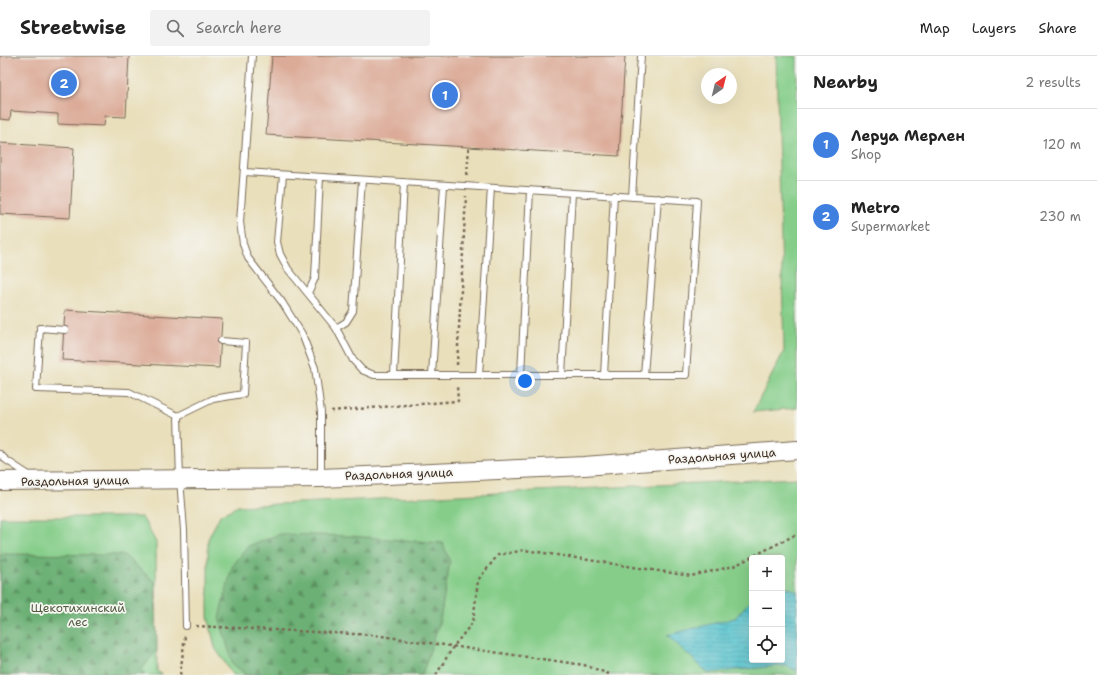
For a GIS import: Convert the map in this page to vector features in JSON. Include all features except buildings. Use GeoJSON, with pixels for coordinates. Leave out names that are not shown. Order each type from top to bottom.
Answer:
{"type":"FeatureCollection","features":[{"type":"Feature","properties":{"kind":"main road","name":"Раздольная улица"},"geometry":{"type":"LineString","coordinates":[[0,481],[180,478],[321,478],[584,466],[797,450]]}},
{"type":"Feature","properties":{"kind":"lane"},"geometry":{"type":"LineString","coordinates":[[252,56],[240,222],[242,244],[248,258],[282,302],[302,334],[316,368],[321,412],[321,478]]}},
{"type":"Feature","properties":{"kind":"lane"},"geometry":{"type":"LineString","coordinates":[[632,197],[641,56]]}},
{"type":"Feature","properties":{"kind":"lane"},"geometry":{"type":"LineString","coordinates":[[244,172],[697,201],[686,374],[374,375],[362,370],[353,360],[336,328],[288,269],[280,254],[277,242],[283,175]]}},
{"type":"Feature","properties":{"kind":"lane"},"geometry":{"type":"LineString","coordinates":[[308,293],[315,278],[320,177]]}},
{"type":"Feature","properties":{"kind":"lane"},"geometry":{"type":"LineString","coordinates":[[336,328],[346,322],[353,311],[362,180]]}},
{"type":"Feature","properties":{"kind":"lane"},"geometry":{"type":"LineString","coordinates":[[394,375],[404,182]]}},
{"type":"Feature","properties":{"kind":"lane"},"geometry":{"type":"LineString","coordinates":[[432,375],[444,185]]}},
{"type":"Feature","properties":{"kind":"lane"},"geometry":{"type":"LineString","coordinates":[[479,375],[491,188]]}},
{"type":"Feature","properties":{"kind":"lane"},"geometry":{"type":"LineString","coordinates":[[521,375],[530,190]]}},
{"type":"Feature","properties":{"kind":"lane"},"geometry":{"type":"LineString","coordinates":[[562,375],[572,193]]}},
{"type":"Feature","properties":{"kind":"lane"},"geometry":{"type":"LineString","coordinates":[[604,375],[614,195]]}},
{"type":"Feature","properties":{"kind":"lane"},"geometry":{"type":"LineString","coordinates":[[644,375],[658,198]]}},
{"type":"Feature","properties":{"kind":"lane"},"geometry":{"type":"LineString","coordinates":[[64,330],[40,328],[36,389],[129,392],[178,416]]}},
{"type":"Feature","properties":{"kind":"lane"},"geometry":{"type":"LineString","coordinates":[[178,416],[213,399],[243,394],[246,343],[221,341]]}},
{"type":"Feature","properties":{"kind":"lane"},"geometry":{"type":"LineString","coordinates":[[178,416],[180,478],[184,530],[186,626]]}},
{"type":"Feature","properties":{"kind":"lane"},"geometry":{"type":"LineString","coordinates":[[0,454],[22,472],[42,481]]}},
{"type":"Feature","properties":{"kind":"path"},"geometry":{"type":"LineString","coordinates":[[436,675],[453,647],[473,622],[478,580],[498,555],[525,550],[691,576],[734,566],[797,534]]}},
{"type":"Feature","properties":{"kind":"path"},"geometry":{"type":"LineString","coordinates":[[180,675],[186,626],[374,635],[584,665],[612,675]]}},
{"type":"Feature","properties":{"kind":"green space"},"geometry":{"type":"Polygon","coordinates":[[[776,56],[797,56],[797,408],[753,412],[784,351],[776,56]]]}},
{"type":"Feature","properties":{"kind":"green space"},"geometry":{"type":"Polygon","coordinates":[[[797,478],[797,675],[233,675],[215,648],[208,616],[208,539],[220,515],[238,506],[797,478]]]}},
{"type":"Feature","properties":{"kind":"green space","name":"Щекотихинский лес"},"geometry":{"type":"Polygon","coordinates":[[[0,517],[142,517],[156,542],[157,671],[162,675],[0,675],[0,517]]]}},
{"type":"Feature","properties":{"kind":"green space"},"geometry":{"type":"Polygon","coordinates":[[[280,534],[350,536],[443,543],[450,562],[440,620],[422,675],[246,675],[233,664],[219,618],[232,567],[248,546],[280,534]]]}},
{"type":"Feature","properties":{"kind":"green space","name":"Щекотихинский лес"},"geometry":{"type":"Polygon","coordinates":[[[0,554],[124,555],[155,582],[157,650],[142,669],[144,675],[0,675],[0,554]]]}},
{"type":"Feature","properties":{"kind":"water"},"geometry":{"type":"Polygon","coordinates":[[[785,586],[797,591],[797,671],[787,666],[778,666],[708,673],[667,635],[735,618],[749,602],[749,663],[785,663],[785,586]]]}},
{"type":"Feature","properties":{"kind":"place","name":"Metro"},"geometry":{"type":"Point","coordinates":[64,83]}},
{"type":"Feature","properties":{"kind":"place","name":"Леруа Мерлен"},"geometry":{"type":"Point","coordinates":[445,95]}}]}
